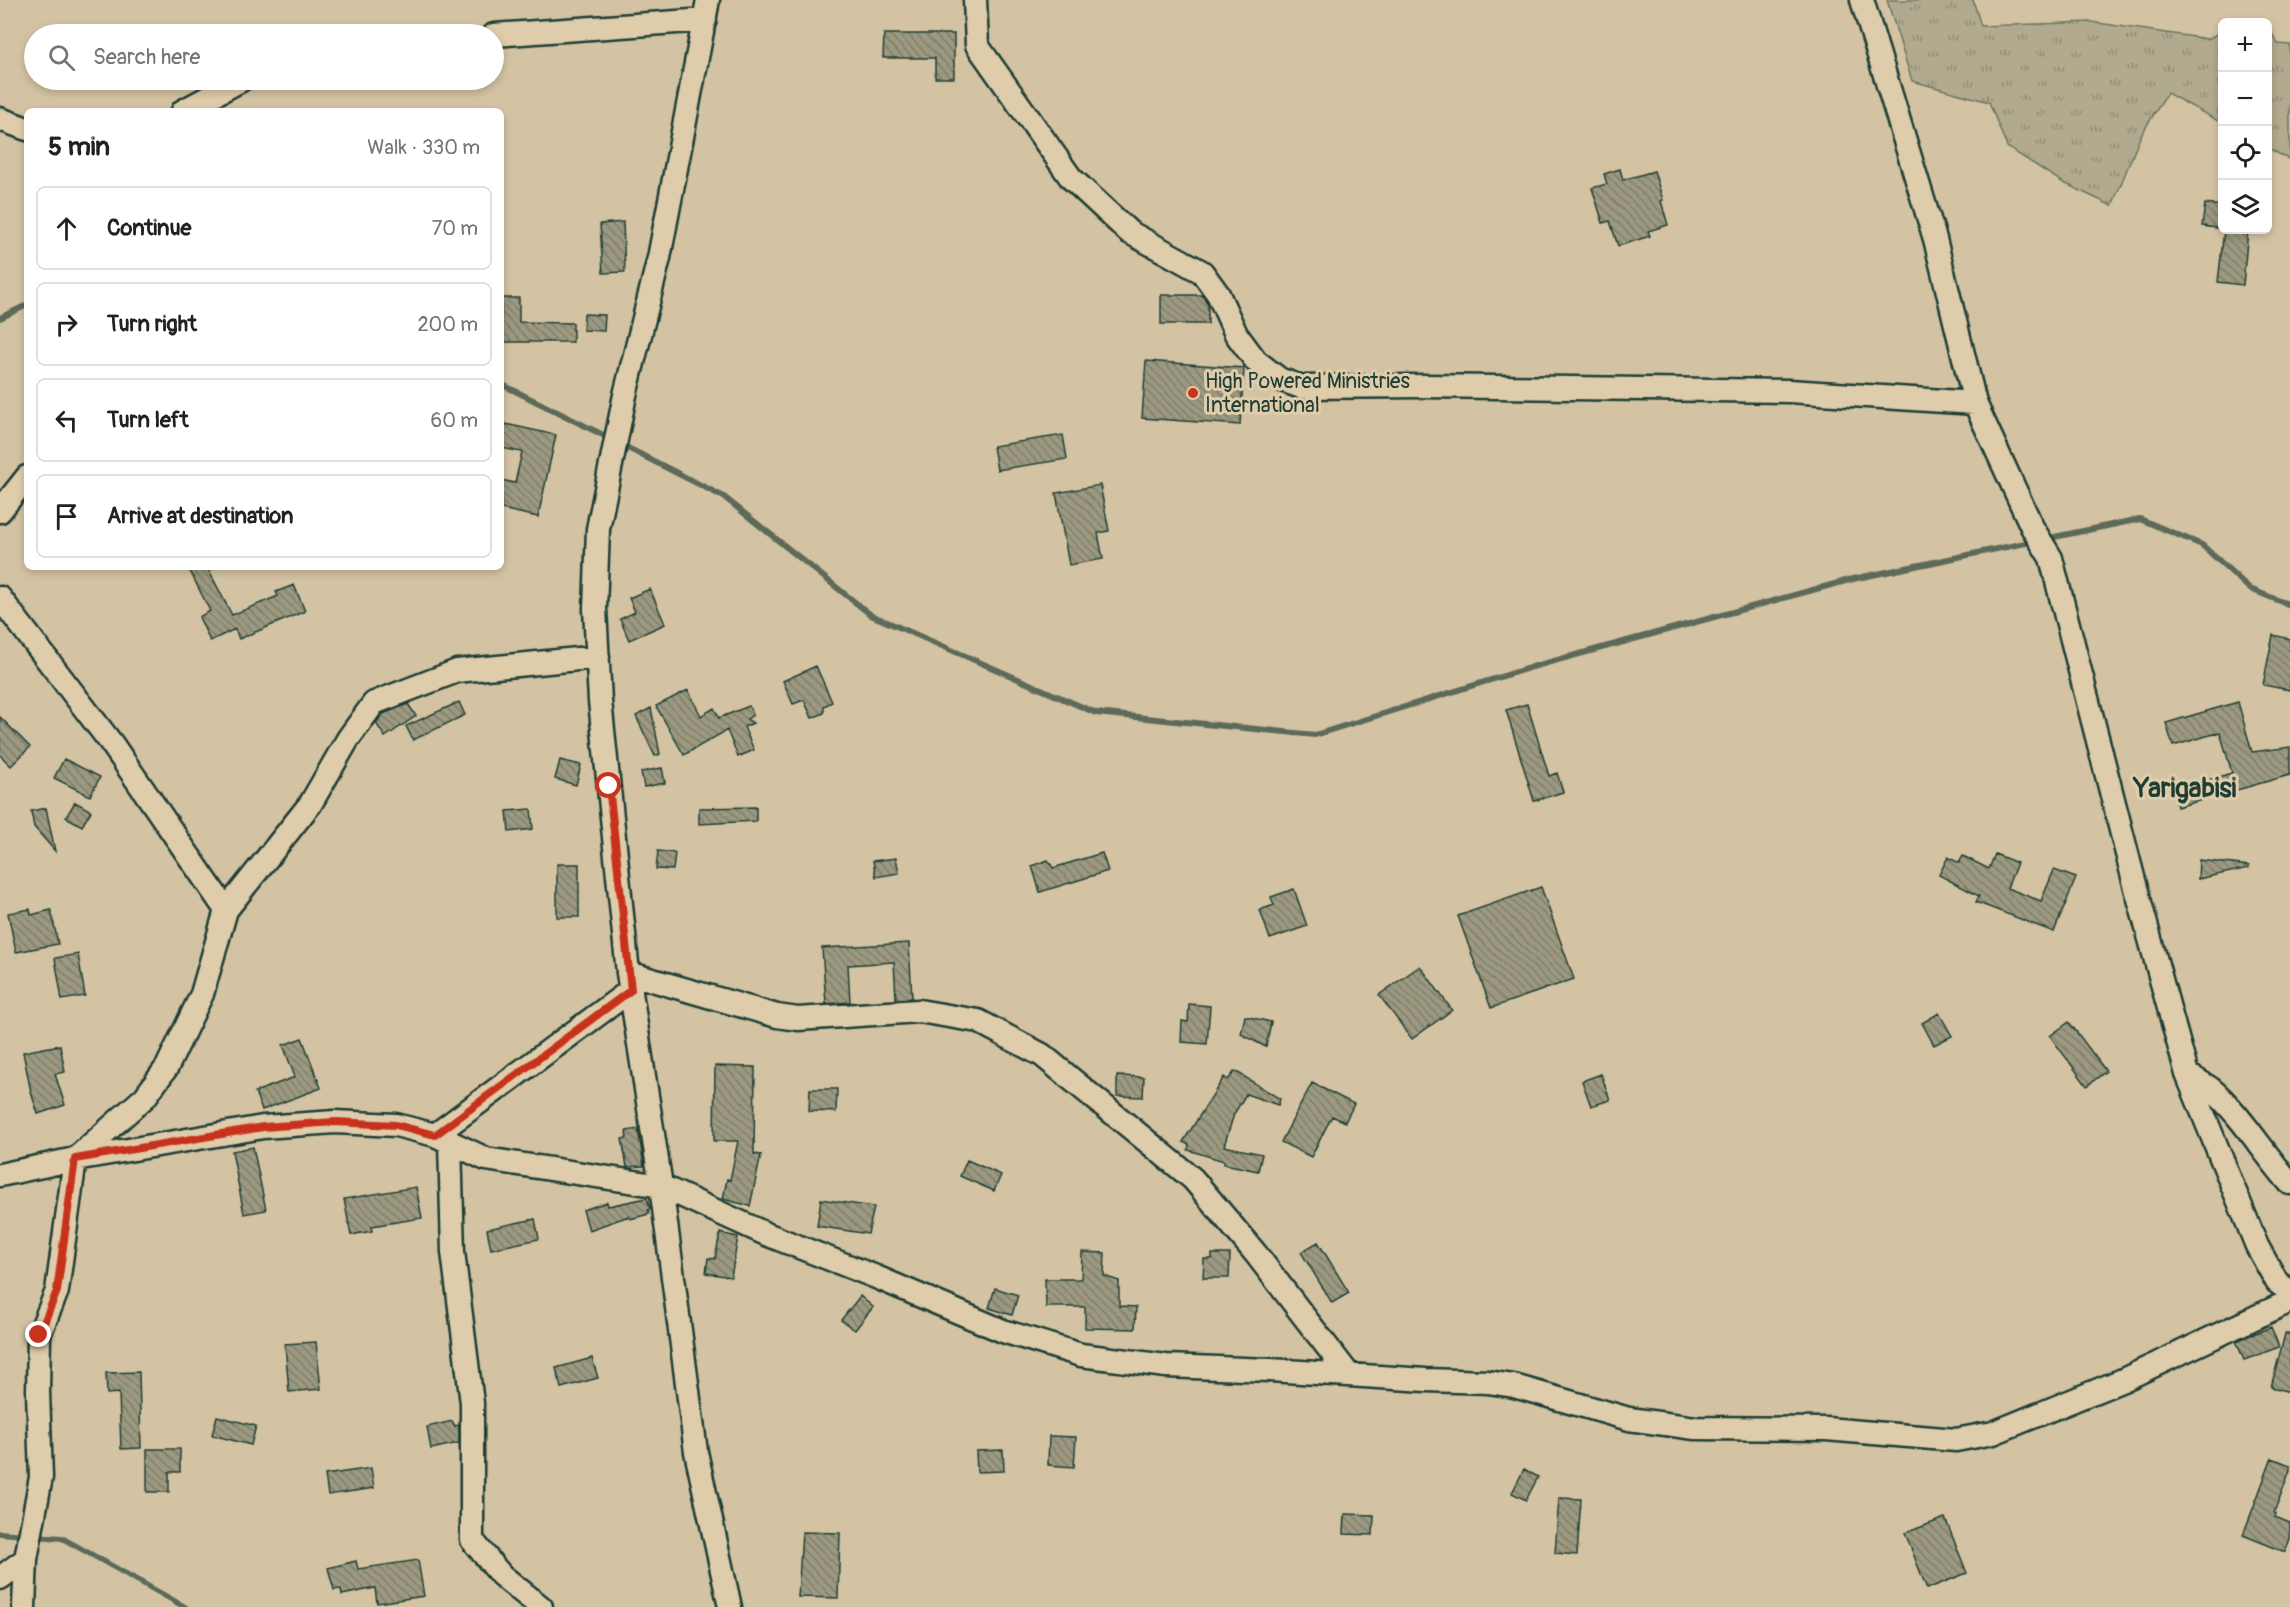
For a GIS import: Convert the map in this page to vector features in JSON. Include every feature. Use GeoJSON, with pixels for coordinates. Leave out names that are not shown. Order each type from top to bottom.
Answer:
{"type":"FeatureCollection","features":[{"type":"Feature","properties":{"kind":"street"},"geometry":{"type":"LineString","coordinates":[[975,0],[977,45],[1071,178],[1129,232],[1202,272],[1218,294],[1236,334],[1256,361],[1279,379],[1301,387],[1424,386],[1789,391],[1975,403]]}},
{"type":"Feature","properties":{"kind":"street"},"geometry":{"type":"LineString","coordinates":[[1862,0],[1935,239],[1975,403],[2032,527],[2051,558],[2133,877],[2187,1074],[2257,1246],[2277,1282],[2290,1292]]}},
{"type":"Feature","properties":{"kind":"street"},"geometry":{"type":"LineString","coordinates":[[504,34],[706,10],[659,258],[625,396],[598,529],[595,609],[601,712],[630,982],[661,1186],[696,1452],[730,1607]]}},
{"type":"Feature","properties":{"kind":"street"},"geometry":{"type":"LineString","coordinates":[[189,108],[222,90]]}},
{"type":"Feature","properties":{"kind":"street"},"geometry":{"type":"LineString","coordinates":[[0,119],[24,128]]}},
{"type":"Feature","properties":{"kind":"street"},"geometry":{"type":"LineString","coordinates":[[0,512],[24,481]]}},
{"type":"Feature","properties":{"kind":"street"},"geometry":{"type":"LineString","coordinates":[[0,598],[112,744],[226,910]]}},
{"type":"Feature","properties":{"kind":"street"},"geometry":{"type":"LineString","coordinates":[[24,1607],[26,1559],[41,1477],[38,1392],[39,1335],[43,1321],[51,1308],[58,1282],[75,1159],[145,1097],[167,1067],[202,994],[218,931],[226,910],[311,803],[348,739],[374,703],[457,671],[598,657]]}},
{"type":"Feature","properties":{"kind":"street"},"geometry":{"type":"LineString","coordinates":[[443,1138],[630,982]]}},
{"type":"Feature","properties":{"kind":"street"},"geometry":{"type":"LineString","coordinates":[[630,982],[798,1019],[919,1011],[978,1021],[1042,1055],[1193,1179],[1256,1254],[1349,1375]]}},
{"type":"Feature","properties":{"kind":"street"},"geometry":{"type":"LineString","coordinates":[[2187,1074],[2212,1090],[2290,1183]]}},
{"type":"Feature","properties":{"kind":"street"},"geometry":{"type":"LineString","coordinates":[[0,1175],[75,1159],[263,1127],[335,1122],[396,1125],[443,1138],[486,1159],[661,1186],[766,1234],[876,1277],[1003,1331],[1081,1355],[1166,1366],[1488,1382],[1514,1386],[1629,1419],[1695,1428],[1826,1429],[1956,1440],[1994,1433],[2123,1380],[2290,1301]]}},
{"type":"Feature","properties":{"kind":"street"},"geometry":{"type":"LineString","coordinates":[[443,1138],[453,1252],[472,1403],[472,1540],[501,1575],[542,1607]]}},
{"type":"Feature","properties":{"kind":"street"},"geometry":{"type":"LineString","coordinates":[[0,1578],[26,1559]]}},
{"type":"Feature","properties":{"kind":"green space"},"geometry":{"type":"Polygon","coordinates":[[[1887,0],[1973,0],[1981,26],[2091,22],[2208,39],[2218,33],[2218,121],[2167,93],[2141,135],[2112,206],[2062,182],[2007,147],[1989,102],[1912,81],[1887,0]]]}},
{"type":"Feature","properties":{"kind":"green space"},"geometry":{"type":"Polygon","coordinates":[[[2272,33],[2278,44],[2290,45],[2290,160],[2272,150],[2272,33]]]}},
{"type":"Feature","properties":{"kind":"building"},"geometry":{"type":"Polygon","coordinates":[[[884,34],[954,34],[954,78],[935,78],[935,58],[883,58],[884,34]]]}},
{"type":"Feature","properties":{"kind":"building"},"geometry":{"type":"Polygon","coordinates":[[[1620,169],[1623,180],[1654,171],[1668,225],[1648,231],[1650,236],[1618,246],[1610,221],[1603,223],[1592,188],[1607,184],[1604,174],[1620,169]]]}},
{"type":"Feature","properties":{"kind":"building"},"geometry":{"type":"Polygon","coordinates":[[[2205,204],[2218,205],[2218,228],[2202,226],[2205,204]]]}},
{"type":"Feature","properties":{"kind":"building"},"geometry":{"type":"Polygon","coordinates":[[[623,222],[625,272],[603,273],[600,224],[623,222]]]}},
{"type":"Feature","properties":{"kind":"building"},"geometry":{"type":"Polygon","coordinates":[[[2224,234],[2248,234],[2243,285],[2218,282],[2224,234]]]}},
{"type":"Feature","properties":{"kind":"building"},"geometry":{"type":"Polygon","coordinates":[[[1161,295],[1202,295],[1208,304],[1208,324],[1161,324],[1161,295]]]}},
{"type":"Feature","properties":{"kind":"building"},"geometry":{"type":"Polygon","coordinates":[[[504,298],[519,298],[519,322],[573,323],[573,342],[504,342],[504,298]]]}},
{"type":"Feature","properties":{"kind":"building"},"geometry":{"type":"Polygon","coordinates":[[[584,314],[605,315],[604,331],[583,330],[584,314]]]}},
{"type":"Feature","properties":{"kind":"building","name":"High Powered Ministries International"},"geometry":{"type":"Polygon","coordinates":[[[1146,361],[1244,368],[1240,425],[1142,418],[1146,361]]]}},
{"type":"Feature","properties":{"kind":"building"},"geometry":{"type":"Polygon","coordinates":[[[504,424],[556,435],[538,517],[504,510],[504,481],[515,483],[522,452],[504,449],[504,424]]]}},
{"type":"Feature","properties":{"kind":"building"},"geometry":{"type":"Polygon","coordinates":[[[1063,435],[1067,459],[997,470],[993,446],[1063,435]]]}},
{"type":"Feature","properties":{"kind":"building"},"geometry":{"type":"Polygon","coordinates":[[[1100,485],[1109,531],[1098,533],[1103,559],[1069,565],[1056,493],[1100,485]]]}},
{"type":"Feature","properties":{"kind":"building"},"geometry":{"type":"Polygon","coordinates":[[[190,570],[209,570],[232,615],[278,596],[276,592],[294,585],[305,611],[239,639],[235,629],[210,641],[199,617],[210,611],[190,570]]]}},
{"type":"Feature","properties":{"kind":"building"},"geometry":{"type":"Polygon","coordinates":[[[650,589],[665,624],[629,640],[620,619],[635,612],[629,598],[650,589]]]}},
{"type":"Feature","properties":{"kind":"building"},"geometry":{"type":"Polygon","coordinates":[[[2273,635],[2290,639],[2290,690],[2263,685],[2273,635]]]}},
{"type":"Feature","properties":{"kind":"building"},"geometry":{"type":"Polygon","coordinates":[[[816,666],[832,702],[824,706],[824,713],[812,718],[804,700],[793,704],[783,681],[816,666]]]}},
{"type":"Feature","properties":{"kind":"building"},"geometry":{"type":"Polygon","coordinates":[[[688,690],[701,716],[714,708],[719,718],[749,706],[753,715],[747,719],[753,723],[744,727],[754,750],[738,757],[727,730],[684,755],[656,706],[688,690]]]}},
{"type":"Feature","properties":{"kind":"building"},"geometry":{"type":"Polygon","coordinates":[[[459,702],[465,715],[413,740],[406,726],[459,702]]]}},
{"type":"Feature","properties":{"kind":"building"},"geometry":{"type":"Polygon","coordinates":[[[2238,702],[2252,752],[2290,747],[2290,775],[2177,807],[2173,790],[2232,773],[2220,732],[2173,746],[2166,723],[2238,702]]]}},
{"type":"Feature","properties":{"kind":"building"},"geometry":{"type":"Polygon","coordinates":[[[408,704],[416,716],[385,737],[376,723],[383,714],[408,704]]]}},
{"type":"Feature","properties":{"kind":"building"},"geometry":{"type":"Polygon","coordinates":[[[1527,704],[1549,776],[1557,773],[1563,792],[1534,801],[1506,710],[1527,704]]]}},
{"type":"Feature","properties":{"kind":"building"},"geometry":{"type":"Polygon","coordinates":[[[651,708],[660,754],[655,756],[636,716],[651,708]]]}},
{"type":"Feature","properties":{"kind":"building"},"geometry":{"type":"Polygon","coordinates":[[[0,717],[30,747],[11,766],[0,755],[0,717]]]}},
{"type":"Feature","properties":{"kind":"building"},"geometry":{"type":"Polygon","coordinates":[[[64,759],[100,777],[90,796],[54,778],[64,759]]]}},
{"type":"Feature","properties":{"kind":"building"},"geometry":{"type":"Polygon","coordinates":[[[560,760],[581,765],[576,785],[555,779],[560,760]]]}},
{"type":"Feature","properties":{"kind":"building"},"geometry":{"type":"Polygon","coordinates":[[[662,768],[665,783],[644,787],[641,772],[662,768]]]}},
{"type":"Feature","properties":{"kind":"building"},"geometry":{"type":"Polygon","coordinates":[[[75,802],[91,811],[82,826],[66,817],[75,802]]]}},
{"type":"Feature","properties":{"kind":"building"},"geometry":{"type":"Polygon","coordinates":[[[756,807],[756,821],[699,824],[699,808],[756,807]]]}},
{"type":"Feature","properties":{"kind":"building"},"geometry":{"type":"Polygon","coordinates":[[[46,808],[55,851],[34,827],[31,811],[46,808]]]}},
{"type":"Feature","properties":{"kind":"building"},"geometry":{"type":"Polygon","coordinates":[[[531,809],[533,829],[509,832],[507,811],[531,809]]]}},
{"type":"Feature","properties":{"kind":"building"},"geometry":{"type":"Polygon","coordinates":[[[658,851],[675,853],[673,870],[656,869],[658,851]]]}},
{"type":"Feature","properties":{"kind":"building"},"geometry":{"type":"Polygon","coordinates":[[[1102,853],[1108,871],[1040,892],[1032,866],[1048,860],[1053,868],[1102,853]]]}},
{"type":"Feature","properties":{"kind":"building"},"geometry":{"type":"Polygon","coordinates":[[[1995,854],[2017,863],[2007,888],[2041,901],[2054,870],[2076,878],[2054,932],[1976,902],[1979,896],[1939,875],[1948,857],[1959,863],[1963,856],[1989,869],[1995,854]]]}},
{"type":"Feature","properties":{"kind":"building"},"geometry":{"type":"Polygon","coordinates":[[[896,858],[899,873],[876,877],[873,861],[896,858]]]}},
{"type":"Feature","properties":{"kind":"building"},"geometry":{"type":"Polygon","coordinates":[[[2199,860],[2249,866],[2249,868],[2198,879],[2199,860]]]}},
{"type":"Feature","properties":{"kind":"building"},"geometry":{"type":"Polygon","coordinates":[[[557,864],[579,864],[579,917],[557,917],[557,864]]]}},
{"type":"Feature","properties":{"kind":"building"},"geometry":{"type":"Polygon","coordinates":[[[1541,887],[1574,979],[1491,1008],[1458,916],[1541,887]]]}},
{"type":"Feature","properties":{"kind":"building"},"geometry":{"type":"Polygon","coordinates":[[[1294,889],[1307,926],[1270,939],[1260,910],[1274,905],[1271,897],[1294,889]]]}},
{"type":"Feature","properties":{"kind":"building"},"geometry":{"type":"Polygon","coordinates":[[[30,909],[31,915],[51,910],[58,944],[16,952],[8,913],[30,909]]]}},
{"type":"Feature","properties":{"kind":"building"},"geometry":{"type":"Polygon","coordinates":[[[909,943],[912,998],[896,999],[894,962],[848,965],[850,1002],[826,1004],[822,948],[909,943]]]}},
{"type":"Feature","properties":{"kind":"building"},"geometry":{"type":"Polygon","coordinates":[[[78,954],[85,996],[62,1000],[55,958],[78,954]]]}},
{"type":"Feature","properties":{"kind":"building"},"geometry":{"type":"Polygon","coordinates":[[[1420,966],[1452,1010],[1412,1039],[1379,995],[1420,966]]]}},
{"type":"Feature","properties":{"kind":"building"},"geometry":{"type":"Polygon","coordinates":[[[1189,1004],[1210,1006],[1207,1044],[1181,1042],[1182,1021],[1188,1022],[1189,1004]]]}},
{"type":"Feature","properties":{"kind":"building"},"geometry":{"type":"Polygon","coordinates":[[[1939,1013],[1952,1036],[1934,1045],[1922,1023],[1939,1013]]]}},
{"type":"Feature","properties":{"kind":"building"},"geometry":{"type":"Polygon","coordinates":[[[1245,1016],[1271,1022],[1266,1047],[1241,1034],[1245,1016]]]}},
{"type":"Feature","properties":{"kind":"building"},"geometry":{"type":"Polygon","coordinates":[[[2069,1022],[2106,1071],[2087,1086],[2050,1036],[2069,1022]]]}},
{"type":"Feature","properties":{"kind":"building"},"geometry":{"type":"Polygon","coordinates":[[[302,1038],[321,1088],[262,1110],[255,1092],[295,1077],[283,1045],[302,1038]]]}},
{"type":"Feature","properties":{"kind":"building"},"geometry":{"type":"Polygon","coordinates":[[[60,1045],[65,1072],[55,1074],[65,1105],[38,1114],[23,1052],[60,1045]]]}},
{"type":"Feature","properties":{"kind":"building"},"geometry":{"type":"Polygon","coordinates":[[[715,1066],[755,1067],[754,1154],[761,1155],[750,1206],[723,1199],[727,1179],[730,1180],[738,1141],[714,1141],[715,1066]]]}},
{"type":"Feature","properties":{"kind":"building"},"geometry":{"type":"Polygon","coordinates":[[[1235,1071],[1280,1099],[1278,1105],[1246,1094],[1234,1114],[1224,1146],[1262,1154],[1258,1171],[1224,1164],[1224,1161],[1188,1150],[1189,1145],[1183,1142],[1224,1077],[1228,1080],[1235,1071]]]}},
{"type":"Feature","properties":{"kind":"building"},"geometry":{"type":"Polygon","coordinates":[[[1601,1074],[1610,1100],[1591,1106],[1582,1081],[1601,1074]]]}},
{"type":"Feature","properties":{"kind":"building"},"geometry":{"type":"Polygon","coordinates":[[[1117,1076],[1144,1077],[1143,1097],[1117,1096],[1117,1076]]]}},
{"type":"Feature","properties":{"kind":"building"},"geometry":{"type":"Polygon","coordinates":[[[1312,1083],[1354,1104],[1345,1122],[1332,1116],[1311,1157],[1281,1142],[1312,1083]]]}},
{"type":"Feature","properties":{"kind":"building"},"geometry":{"type":"Polygon","coordinates":[[[810,1089],[837,1089],[836,1112],[809,1111],[810,1089]]]}},
{"type":"Feature","properties":{"kind":"building"},"geometry":{"type":"Polygon","coordinates":[[[638,1129],[644,1166],[627,1167],[622,1139],[627,1138],[626,1131],[638,1129]]]}},
{"type":"Feature","properties":{"kind":"building"},"geometry":{"type":"Polygon","coordinates":[[[253,1147],[266,1210],[244,1214],[232,1151],[253,1147]]]}},
{"type":"Feature","properties":{"kind":"building"},"geometry":{"type":"Polygon","coordinates":[[[967,1160],[1001,1175],[994,1191],[960,1176],[967,1160]]]}},
{"type":"Feature","properties":{"kind":"building"},"geometry":{"type":"Polygon","coordinates":[[[416,1187],[422,1218],[372,1226],[372,1231],[351,1235],[344,1199],[416,1187]]]}},
{"type":"Feature","properties":{"kind":"building"},"geometry":{"type":"Polygon","coordinates":[[[647,1198],[649,1214],[630,1219],[629,1216],[589,1230],[583,1210],[607,1202],[608,1206],[647,1198]]]}},
{"type":"Feature","properties":{"kind":"building"},"geometry":{"type":"Polygon","coordinates":[[[821,1199],[874,1207],[868,1234],[817,1226],[821,1199]]]}},
{"type":"Feature","properties":{"kind":"building"},"geometry":{"type":"Polygon","coordinates":[[[535,1219],[539,1239],[491,1249],[487,1229],[535,1219]]]}},
{"type":"Feature","properties":{"kind":"building"},"geometry":{"type":"Polygon","coordinates":[[[720,1233],[738,1237],[731,1277],[706,1273],[708,1258],[715,1259],[720,1233]]]}},
{"type":"Feature","properties":{"kind":"building"},"geometry":{"type":"Polygon","coordinates":[[[1318,1242],[1349,1293],[1332,1303],[1301,1252],[1318,1242]]]}},
{"type":"Feature","properties":{"kind":"building"},"geometry":{"type":"Polygon","coordinates":[[[1082,1252],[1105,1253],[1104,1276],[1119,1281],[1119,1306],[1136,1307],[1135,1329],[1085,1328],[1085,1307],[1046,1307],[1045,1279],[1081,1279],[1082,1252]]]}},
{"type":"Feature","properties":{"kind":"building"},"geometry":{"type":"Polygon","coordinates":[[[1212,1254],[1230,1254],[1229,1278],[1203,1278],[1204,1259],[1212,1259],[1212,1254]]]}},
{"type":"Feature","properties":{"kind":"building"},"geometry":{"type":"Polygon","coordinates":[[[995,1288],[1018,1295],[1012,1315],[989,1308],[995,1288]]]}},
{"type":"Feature","properties":{"kind":"building"},"geometry":{"type":"Polygon","coordinates":[[[860,1296],[873,1307],[855,1330],[841,1320],[860,1296]]]}},
{"type":"Feature","properties":{"kind":"building"},"geometry":{"type":"Polygon","coordinates":[[[2271,1327],[2279,1347],[2244,1360],[2236,1341],[2271,1327]]]}},
{"type":"Feature","properties":{"kind":"building"},"geometry":{"type":"Polygon","coordinates":[[[2285,1334],[2290,1334],[2290,1392],[2271,1387],[2285,1334]]]}},
{"type":"Feature","properties":{"kind":"building"},"geometry":{"type":"Polygon","coordinates":[[[316,1342],[321,1389],[289,1392],[285,1344],[316,1342]]]}},
{"type":"Feature","properties":{"kind":"building"},"geometry":{"type":"Polygon","coordinates":[[[592,1358],[598,1378],[561,1388],[556,1368],[592,1358]]]}},
{"type":"Feature","properties":{"kind":"building"},"geometry":{"type":"Polygon","coordinates":[[[139,1372],[141,1448],[121,1449],[119,1393],[107,1394],[106,1373],[139,1372]]]}},
{"type":"Feature","properties":{"kind":"building"},"geometry":{"type":"Polygon","coordinates":[[[217,1416],[256,1426],[251,1445],[212,1435],[217,1416]]]}},
{"type":"Feature","properties":{"kind":"building"},"geometry":{"type":"Polygon","coordinates":[[[452,1421],[455,1426],[459,1425],[459,1443],[431,1449],[427,1427],[452,1421]]]}},
{"type":"Feature","properties":{"kind":"building"},"geometry":{"type":"Polygon","coordinates":[[[1049,1436],[1076,1437],[1074,1467],[1048,1465],[1049,1436]]]}},
{"type":"Feature","properties":{"kind":"building"},"geometry":{"type":"Polygon","coordinates":[[[147,1449],[180,1449],[180,1472],[169,1472],[169,1492],[147,1492],[147,1449]]]}},
{"type":"Feature","properties":{"kind":"building"},"geometry":{"type":"Polygon","coordinates":[[[1003,1450],[1004,1471],[977,1472],[976,1451],[1003,1450]]]}},
{"type":"Feature","properties":{"kind":"building"},"geometry":{"type":"Polygon","coordinates":[[[2272,1458],[2290,1465],[2274,1513],[2275,1517],[2290,1523],[2290,1539],[2285,1552],[2243,1535],[2272,1458]]]}},
{"type":"Feature","properties":{"kind":"building"},"geometry":{"type":"Polygon","coordinates":[[[371,1468],[374,1488],[328,1495],[325,1475],[371,1468]]]}},
{"type":"Feature","properties":{"kind":"building"},"geometry":{"type":"Polygon","coordinates":[[[1524,1469],[1538,1477],[1526,1500],[1512,1493],[1524,1469]]]}},
{"type":"Feature","properties":{"kind":"building"},"geometry":{"type":"Polygon","coordinates":[[[1559,1498],[1581,1499],[1577,1555],[1555,1553],[1559,1498]]]}},
{"type":"Feature","properties":{"kind":"building"},"geometry":{"type":"Polygon","coordinates":[[[1345,1514],[1374,1515],[1373,1535],[1344,1534],[1345,1514]]]}},
{"type":"Feature","properties":{"kind":"building"},"geometry":{"type":"Polygon","coordinates":[[[1945,1518],[1967,1573],[1927,1589],[1905,1533],[1945,1518]]]}},
{"type":"Feature","properties":{"kind":"building"},"geometry":{"type":"Polygon","coordinates":[[[802,1532],[840,1533],[838,1598],[798,1597],[802,1532]]]}},
{"type":"Feature","properties":{"kind":"building"},"geometry":{"type":"Polygon","coordinates":[[[418,1560],[424,1596],[377,1603],[375,1588],[342,1595],[341,1589],[334,1590],[328,1568],[356,1561],[358,1569],[418,1560]]]}},
{"type":"Feature","properties":{"kind":"waterway"},"geometry":{"type":"LineString","coordinates":[[0,318],[24,306]]}},
{"type":"Feature","properties":{"kind":"waterway"},"geometry":{"type":"LineString","coordinates":[[504,386],[611,439]]}},
{"type":"Feature","properties":{"kind":"waterway"},"geometry":{"type":"LineString","coordinates":[[620,444],[724,497],[871,615],[1096,713],[1315,735],[1532,667],[1853,579],[2035,541]]}},
{"type":"Feature","properties":{"kind":"waterway"},"geometry":{"type":"LineString","coordinates":[[2045,539],[2140,519],[2202,545],[2250,589],[2290,605]]}},
{"type":"Feature","properties":{"kind":"waterway"},"geometry":{"type":"LineString","coordinates":[[0,1533],[25,1535]]}},
{"type":"Feature","properties":{"kind":"waterway"},"geometry":{"type":"LineString","coordinates":[[35,1536],[62,1538],[185,1607]]}},
{"type":"Feature","properties":{"kind":"place","name":"High Powered Ministries International"},"geometry":{"type":"Point","coordinates":[1193,393]}},
{"type":"Feature","properties":{"kind":"district","name":"Yarigabisi"},"geometry":{"type":"Point","coordinates":[2185,788]}},
{"type":"Feature","properties":{"kind":"route"},"geometry":{"type":"LineString","coordinates":[[39,1335],[57,1291],[75,1159],[263,1127],[335,1122],[396,1125],[435,1135],[631,990],[609,786]]}}]}
